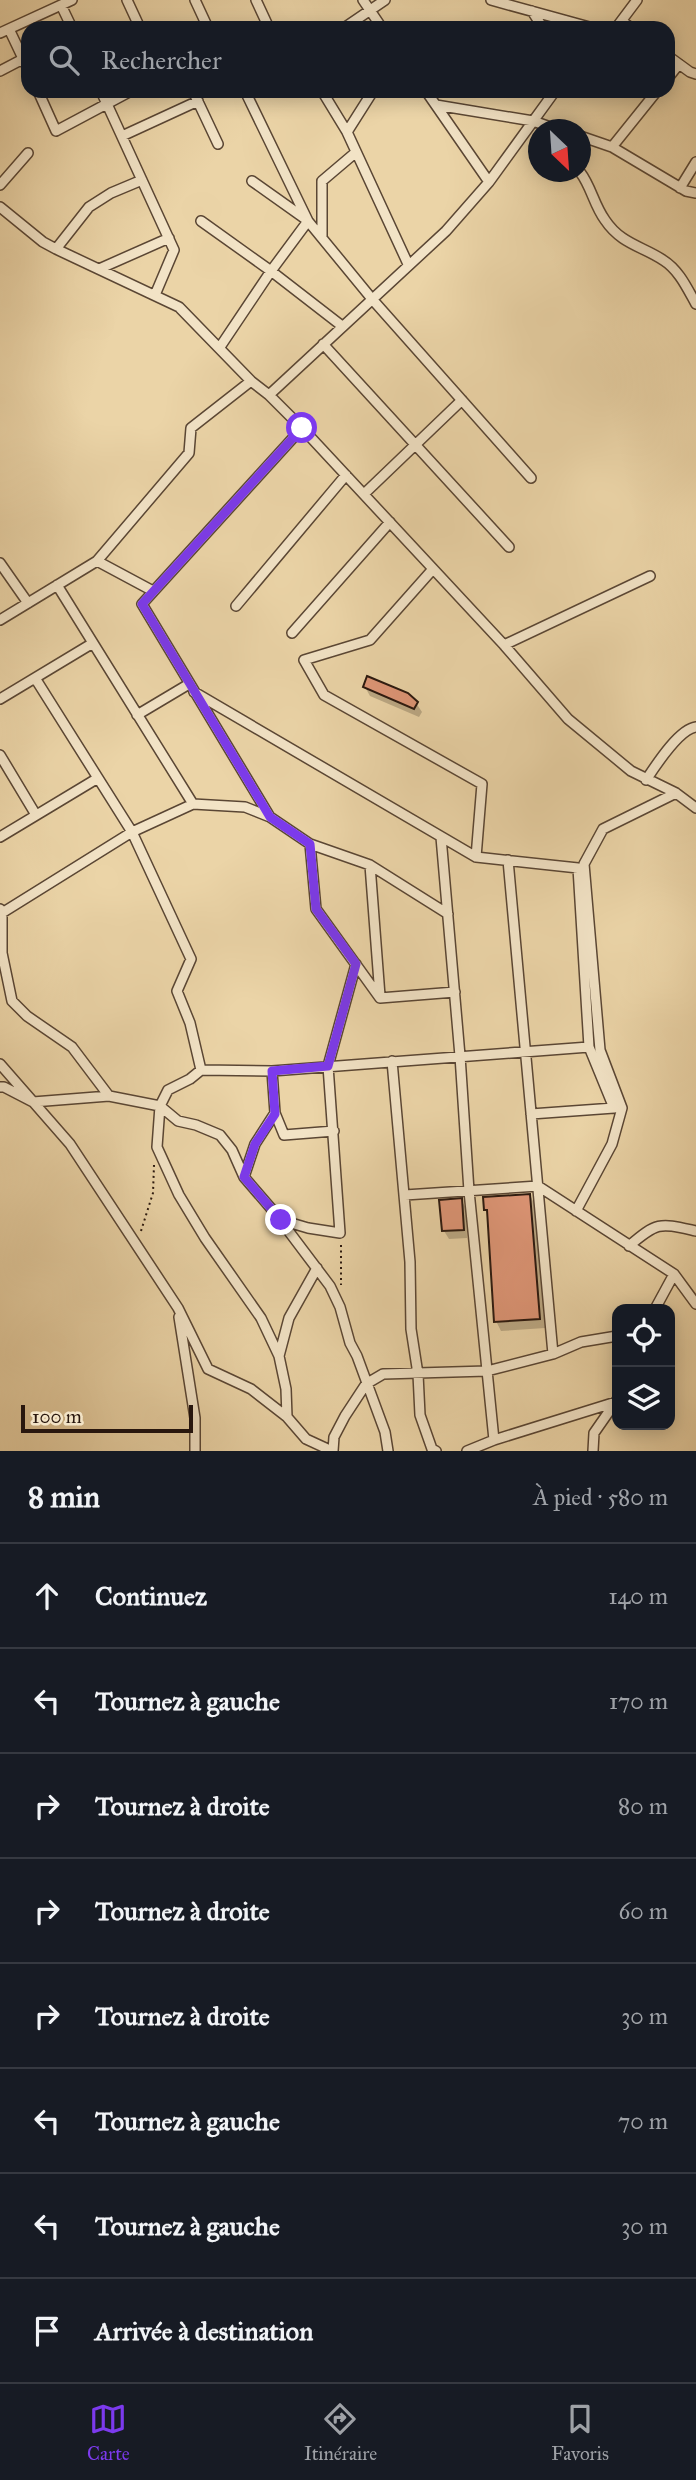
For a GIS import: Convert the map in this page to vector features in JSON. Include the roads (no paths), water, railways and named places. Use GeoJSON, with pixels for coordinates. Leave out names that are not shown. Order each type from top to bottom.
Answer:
{"type":"FeatureCollection","features":[{"type":"Feature","properties":{"kind":"street"},"geometry":{"type":"LineString","coordinates":[[27,21],[72,0]]}},
{"type":"Feature","properties":{"kind":"street"},"geometry":{"type":"LineString","coordinates":[[127,0],[137,21]]}},
{"type":"Feature","properties":{"kind":"street"},"geometry":{"type":"LineString","coordinates":[[195,0],[205,21]]}},
{"type":"Feature","properties":{"kind":"street"},"geometry":{"type":"LineString","coordinates":[[256,0],[266,21]]}},
{"type":"Feature","properties":{"kind":"street"},"geometry":{"type":"LineString","coordinates":[[363,0],[377,21]]}},
{"type":"Feature","properties":{"kind":"street"},"geometry":{"type":"LineString","coordinates":[[354,21],[385,0]]}},
{"type":"Feature","properties":{"kind":"street"},"geometry":{"type":"LineString","coordinates":[[491,0],[567,21]]}},
{"type":"Feature","properties":{"kind":"street"},"geometry":{"type":"LineString","coordinates":[[621,21],[636,0]]}},
{"type":"Feature","properties":{"kind":"street"},"geometry":{"type":"LineString","coordinates":[[61,5],[69,21]]}},
{"type":"Feature","properties":{"kind":"street"},"geometry":{"type":"LineString","coordinates":[[531,11],[538,21]]}},
{"type":"Feature","properties":{"kind":"street"},"geometry":{"type":"LineString","coordinates":[[21,24],[5,31],[21,56]]}},
{"type":"Feature","properties":{"kind":"street"},"geometry":{"type":"LineString","coordinates":[[0,71],[21,60]]}},
{"type":"Feature","properties":{"kind":"street"},"geometry":{"type":"LineString","coordinates":[[675,61],[696,74]]}},
{"type":"Feature","properties":{"kind":"street"},"geometry":{"type":"LineString","coordinates":[[675,69],[679,64]]}},
{"type":"Feature","properties":{"kind":"street"},"geometry":{"type":"LineString","coordinates":[[41,98],[56,131],[116,98]]}},
{"type":"Feature","properties":{"kind":"street"},"geometry":{"type":"LineString","coordinates":[[105,98],[174,250],[155,295]]}},
{"type":"Feature","properties":{"kind":"street"},"geometry":{"type":"LineString","coordinates":[[196,98],[218,144]]}},
{"type":"Feature","properties":{"kind":"street"},"geometry":{"type":"LineString","coordinates":[[248,98],[308,221]]}},
{"type":"Feature","properties":{"kind":"street"},"geometry":{"type":"LineString","coordinates":[[326,98],[347,132],[408,264]]}},
{"type":"Feature","properties":{"kind":"street"},"geometry":{"type":"LineString","coordinates":[[347,132],[369,98]]}},
{"type":"Feature","properties":{"kind":"street"},"geometry":{"type":"LineString","coordinates":[[431,98],[489,182]]}},
{"type":"Feature","properties":{"kind":"street"},"geometry":{"type":"LineString","coordinates":[[534,119],[550,98]]}},
{"type":"Feature","properties":{"kind":"street"},"geometry":{"type":"LineString","coordinates":[[612,147],[651,98]]}},
{"type":"Feature","properties":{"kind":"street"},"geometry":{"type":"LineString","coordinates":[[122,136],[198,101]]}},
{"type":"Feature","properties":{"kind":"street"},"geometry":{"type":"LineString","coordinates":[[436,105],[528,120]]}},
{"type":"Feature","properties":{"kind":"street"},"geometry":{"type":"LineString","coordinates":[[269,395],[446,231],[489,182],[528,128]]}},
{"type":"Feature","properties":{"kind":"street"},"geometry":{"type":"LineString","coordinates":[[591,140],[612,147],[680,188],[696,193]]}},
{"type":"Feature","properties":{"kind":"street"},"geometry":{"type":"LineString","coordinates":[[0,185],[28,153]]}},
{"type":"Feature","properties":{"kind":"street"},"geometry":{"type":"LineString","coordinates":[[322,237],[321,181],[355,153]]}},
{"type":"Feature","properties":{"kind":"street"},"geometry":{"type":"LineString","coordinates":[[680,188],[696,162]]}},
{"type":"Feature","properties":{"kind":"street"},"geometry":{"type":"LineString","coordinates":[[56,249],[89,207],[111,193],[142,180]]}},
{"type":"Feature","properties":{"kind":"street"},"geometry":{"type":"LineString","coordinates":[[252,181],[308,221],[372,299],[531,478]]}},
{"type":"Feature","properties":{"kind":"street"},"geometry":{"type":"LineString","coordinates":[[586,182],[605,220],[626,243],[664,260],[681,278],[696,304]]}},
{"type":"Feature","properties":{"kind":"street"},"geometry":{"type":"LineString","coordinates":[[0,207],[43,242],[179,307],[251,381],[302,428],[504,645],[568,719],[631,771],[676,793],[696,808]]}},
{"type":"Feature","properties":{"kind":"street"},"geometry":{"type":"LineString","coordinates":[[201,221],[342,326]]}},
{"type":"Feature","properties":{"kind":"street"},"geometry":{"type":"LineString","coordinates":[[220,347],[308,221]]}},
{"type":"Feature","properties":{"kind":"street"},"geometry":{"type":"LineString","coordinates":[[99,269],[169,238]]}},
{"type":"Feature","properties":{"kind":"street"},"geometry":{"type":"LineString","coordinates":[[323,344],[509,547]]}},
{"type":"Feature","properties":{"kind":"street"},"geometry":{"type":"LineString","coordinates":[[0,620],[97,561],[189,453],[191,428],[251,381]]}},
{"type":"Feature","properties":{"kind":"street"},"geometry":{"type":"LineString","coordinates":[[364,494],[462,400]]}},
{"type":"Feature","properties":{"kind":"street"},"geometry":{"type":"LineString","coordinates":[[270,817],[142,604],[302,428]]}},
{"type":"Feature","properties":{"kind":"street"},"geometry":{"type":"LineString","coordinates":[[236,606],[346,475]]}},
{"type":"Feature","properties":{"kind":"street"},"geometry":{"type":"LineString","coordinates":[[292,633],[390,522]]}},
{"type":"Feature","properties":{"kind":"street"},"geometry":{"type":"LineString","coordinates":[[97,561],[153,591]]}},
{"type":"Feature","properties":{"kind":"street"},"geometry":{"type":"LineString","coordinates":[[2,569],[28,603]]}},
{"type":"Feature","properties":{"kind":"street"},"geometry":{"type":"LineString","coordinates":[[433,569],[370,640],[304,660],[324,695],[482,784],[476,856]]}},
{"type":"Feature","properties":{"kind":"street"},"geometry":{"type":"LineString","coordinates":[[504,645],[650,576]]}},
{"type":"Feature","properties":{"kind":"street"},"geometry":{"type":"LineString","coordinates":[[57,585],[193,804]]}},
{"type":"Feature","properties":{"kind":"street"},"geometry":{"type":"LineString","coordinates":[[0,699],[93,643]]}},
{"type":"Feature","properties":{"kind":"street"},"geometry":{"type":"LineString","coordinates":[[35,678],[132,832],[191,959],[177,991],[190,1023],[201,1070]]}},
{"type":"Feature","properties":{"kind":"street"},"geometry":{"type":"LineString","coordinates":[[137,715],[192,688]]}},
{"type":"Feature","properties":{"kind":"street"},"geometry":{"type":"LineString","coordinates":[[192,688],[476,856],[578,868],[589,1047],[614,1108],[531,1114]]}},
{"type":"Feature","properties":{"kind":"street"},"geometry":{"type":"LineString","coordinates":[[646,779],[663,755],[690,727],[696,727]]}},
{"type":"Feature","properties":{"kind":"street"},"geometry":{"type":"LineString","coordinates":[[0,755],[36,815]]}},
{"type":"Feature","properties":{"kind":"street"},"geometry":{"type":"LineString","coordinates":[[0,837],[98,778]]}},
{"type":"Feature","properties":{"kind":"street"},"geometry":{"type":"LineString","coordinates":[[576,1211],[612,1144],[622,1108],[600,1050],[584,864],[603,829],[676,793]]}},
{"type":"Feature","properties":{"kind":"street"},"geometry":{"type":"LineString","coordinates":[[109,1096],[72,1047],[27,1016],[12,1002],[2,953],[1,911],[132,832],[193,804],[245,807],[270,817],[310,844],[370,865],[448,914]]}},
{"type":"Feature","properties":{"kind":"street"},"geometry":{"type":"LineString","coordinates":[[442,836],[469,1191],[494,1440]]}},
{"type":"Feature","properties":{"kind":"street"},"geometry":{"type":"LineString","coordinates":[[310,844],[316,909],[380,998]]}},
{"type":"Feature","properties":{"kind":"street"},"geometry":{"type":"LineString","coordinates":[[508,860],[553,1354]]}},
{"type":"Feature","properties":{"kind":"street"},"geometry":{"type":"LineString","coordinates":[[370,865],[380,998]]}},
{"type":"Feature","properties":{"kind":"street"},"geometry":{"type":"LineString","coordinates":[[281,1220],[308,1228],[341,1233],[328,1066],[356,964]]}},
{"type":"Feature","properties":{"kind":"street"},"geometry":{"type":"LineString","coordinates":[[380,998],[455,992]]}},
{"type":"Feature","properties":{"kind":"street"},"geometry":{"type":"LineString","coordinates":[[287,1416],[286,1389],[279,1356],[261,1318],[205,1238],[179,1195],[157,1147],[160,1106],[168,1090],[201,1070],[272,1071],[589,1047]]}},
{"type":"Feature","properties":{"kind":"street"},"geometry":{"type":"LineString","coordinates":[[392,1061],[405,1195],[411,1329],[418,1374],[420,1415],[432,1449],[436,1451]]}},
{"type":"Feature","properties":{"kind":"street"},"geometry":{"type":"LineString","coordinates":[[0,1065],[70,1144],[178,1308],[208,1369],[251,1389],[287,1416],[306,1438],[332,1451],[334,1437],[366,1384],[383,1374],[487,1371],[553,1354],[581,1342],[612,1337]]}},
{"type":"Feature","properties":{"kind":"street"},"geometry":{"type":"LineString","coordinates":[[272,1071],[275,1114],[284,1135],[334,1132]]}},
{"type":"Feature","properties":{"kind":"street"},"geometry":{"type":"LineString","coordinates":[[0,1087],[33,1102],[109,1096],[160,1106],[178,1121],[220,1135],[232,1150],[244,1177],[281,1220],[330,1286],[385,1432],[388,1451]]}},
{"type":"Feature","properties":{"kind":"street"},"geometry":{"type":"LineString","coordinates":[[244,1177],[255,1144],[275,1114]]}},
{"type":"Feature","properties":{"kind":"street"},"geometry":{"type":"LineString","coordinates":[[405,1195],[538,1186],[674,1274],[696,1304]]}},
{"type":"Feature","properties":{"kind":"street"},"geometry":{"type":"LineString","coordinates":[[629,1246],[649,1228],[665,1224],[696,1231]]}},
{"type":"Feature","properties":{"kind":"street"},"geometry":{"type":"LineString","coordinates":[[279,1356],[289,1318],[317,1268]]}},
{"type":"Feature","properties":{"kind":"street"},"geometry":{"type":"LineString","coordinates":[[658,1304],[674,1274]]}},
{"type":"Feature","properties":{"kind":"street"},"geometry":{"type":"LineString","coordinates":[[178,1308],[195,1418],[195,1451]]}},
{"type":"Feature","properties":{"kind":"street"},"geometry":{"type":"LineString","coordinates":[[467,1451],[612,1403]]}},
{"type":"Feature","properties":{"kind":"street"},"geometry":{"type":"LineString","coordinates":[[593,1451],[594,1433],[612,1408]]}}]}
